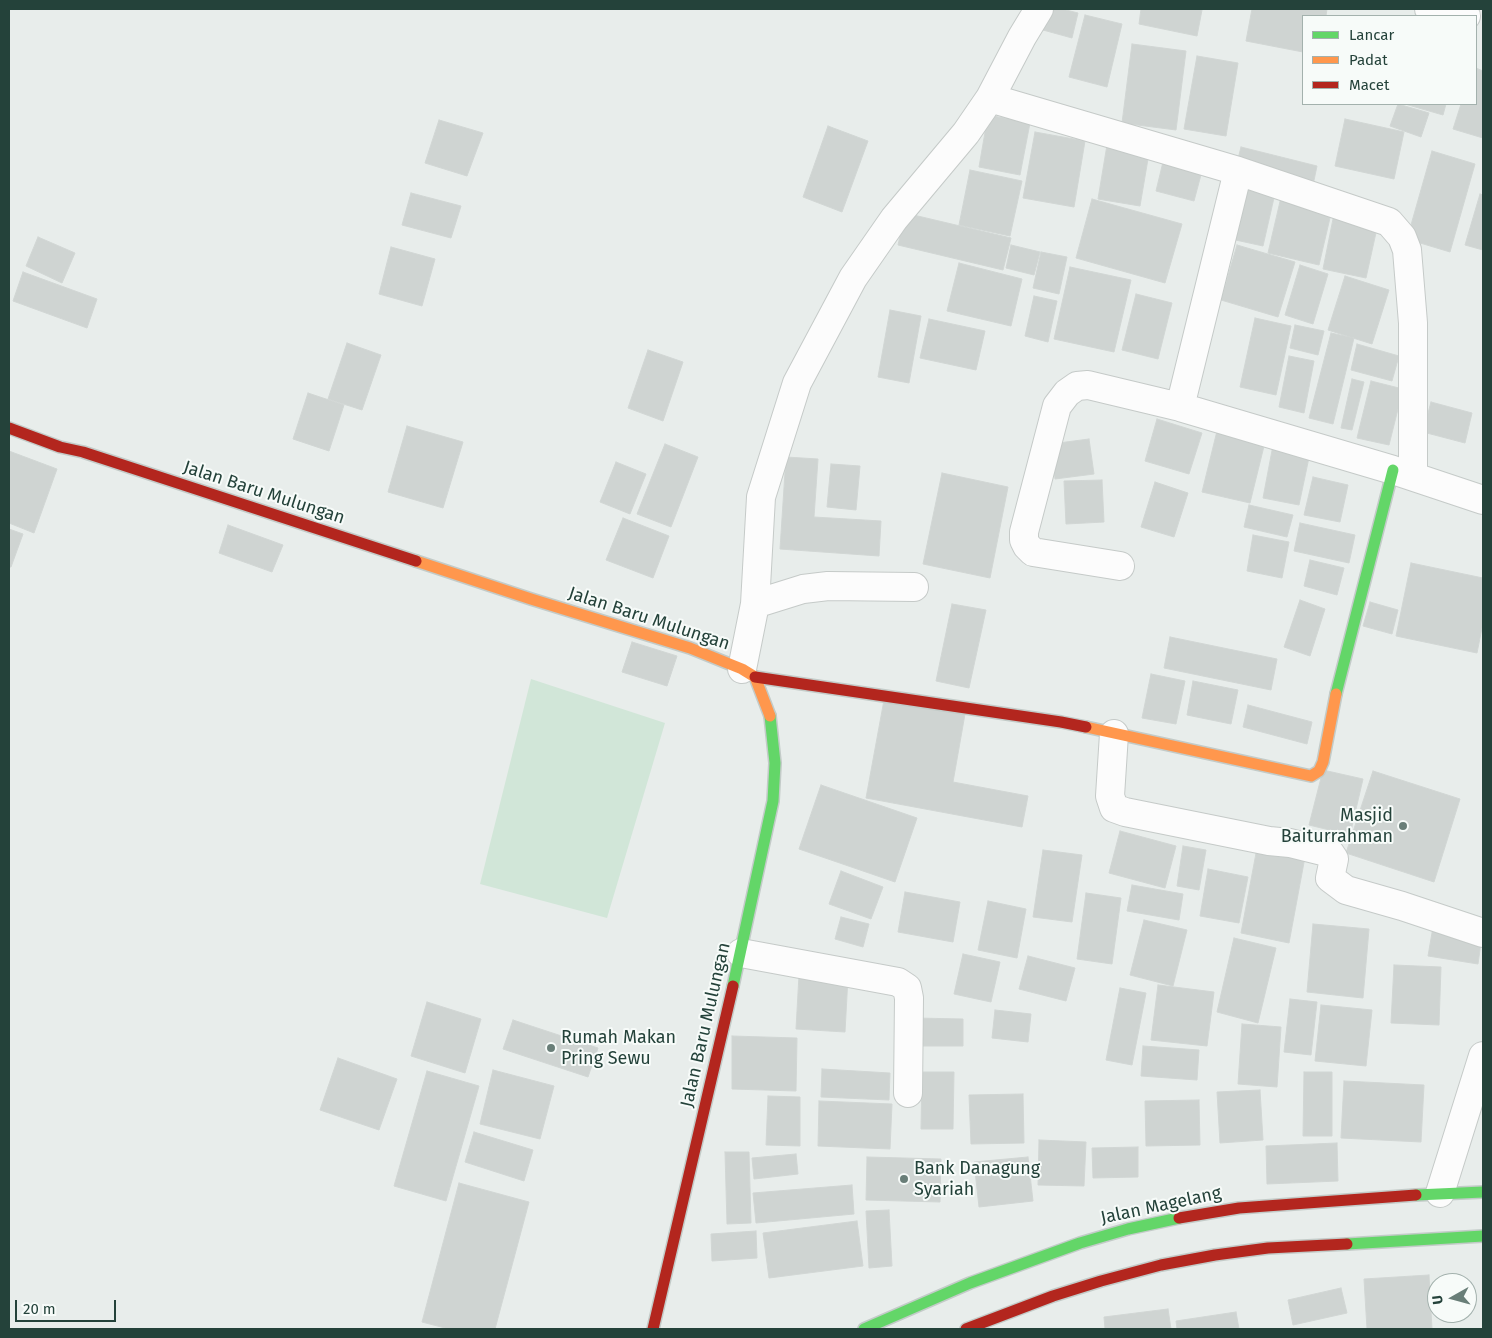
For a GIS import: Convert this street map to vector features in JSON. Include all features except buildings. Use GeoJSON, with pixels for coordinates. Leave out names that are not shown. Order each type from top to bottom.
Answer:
{"type":"FeatureCollection","features":[{"type":"Feature","properties":{"kind":"main road","name":"Jalan Baru Mulungan"},"geometry":{"type":"LineString","coordinates":[[9,428],[531,599],[690,648],[748,673],[770,713],[775,764],[773,801],[741,953],[653,1329]]}},
{"type":"Feature","properties":{"kind":"main road"},"geometry":{"type":"LineString","coordinates":[[748,673],[1061,722],[1311,776],[1319,771],[1323,762],[1339,681],[1403,473]]}},
{"type":"Feature","properties":{"kind":"main road","name":"Jalan Magelang"},"geometry":{"type":"LineString","coordinates":[[864,1329],[979,1280],[1080,1243],[1128,1228],[1240,1208],[1440,1193],[1483,1192]]}},
{"type":"Feature","properties":{"kind":"main road"},"geometry":{"type":"LineString","coordinates":[[966,1329],[1003,1314],[1093,1283],[1161,1265],[1268,1248],[1483,1236]]}},
{"type":"Feature","properties":{"kind":"street"},"geometry":{"type":"LineString","coordinates":[[748,673],[755,604],[761,497],[797,383],[853,278],[894,219],[966,133],[990,98],[1039,9]]}},
{"type":"Feature","properties":{"kind":"street"},"geometry":{"type":"LineString","coordinates":[[1429,9],[1461,15]]}},
{"type":"Feature","properties":{"kind":"street"},"geometry":{"type":"LineString","coordinates":[[990,98],[1238,171],[1389,222],[1402,237],[1407,250],[1413,323],[1403,473]]}},
{"type":"Feature","properties":{"kind":"street"},"geometry":{"type":"LineString","coordinates":[[1180,407],[1238,171]]}},
{"type":"Feature","properties":{"kind":"street"},"geometry":{"type":"LineString","coordinates":[[1120,566],[1033,552],[1024,540],[1024,532],[1057,406],[1077,386],[1088,385],[1180,407],[1403,473],[1483,500]]}},
{"type":"Feature","properties":{"kind":"street"},"geometry":{"type":"LineString","coordinates":[[755,604],[803,589],[828,586],[914,587]]}},
{"type":"Feature","properties":{"kind":"street"},"geometry":{"type":"LineString","coordinates":[[1114,734],[1110,796],[1114,808],[1125,812],[1269,841],[1290,843],[1330,853],[1334,859],[1330,878],[1346,890],[1402,906],[1483,933]]}},
{"type":"Feature","properties":{"kind":"street"},"geometry":{"type":"LineString","coordinates":[[741,953],[898,982],[907,988],[909,998],[908,1093]]}},
{"type":"Feature","properties":{"kind":"street"},"geometry":{"type":"LineString","coordinates":[[1440,1193],[1483,1056]]}},
{"type":"Feature","properties":{"kind":"green space"},"geometry":{"type":"Polygon","coordinates":[[[531,679],[665,723],[607,918],[480,884],[531,679]]]}},
{"type":"Feature","properties":{"kind":"traffic: fast"},"geometry":{"type":"LineString","coordinates":[[1336,694],[1393,470]]}},
{"type":"Feature","properties":{"kind":"traffic: fast"},"geometry":{"type":"LineString","coordinates":[[733,986],[773,801],[775,763],[770,716]]}},
{"type":"Feature","properties":{"kind":"traffic: fast"},"geometry":{"type":"LineString","coordinates":[[1416,1195],[1483,1192]]}},
{"type":"Feature","properties":{"kind":"traffic: fast"},"geometry":{"type":"LineString","coordinates":[[864,1329],[970,1283],[1080,1243],[1128,1229],[1179,1218]]}},
{"type":"Feature","properties":{"kind":"traffic: fast"},"geometry":{"type":"LineString","coordinates":[[1347,1244],[1483,1236]]}},
{"type":"Feature","properties":{"kind":"traffic: slow"},"geometry":{"type":"LineString","coordinates":[[416,561],[690,648],[742,669],[755,677],[770,716]]}},
{"type":"Feature","properties":{"kind":"traffic: slow"},"geometry":{"type":"LineString","coordinates":[[1086,727],[1311,776],[1319,771],[1323,762],[1336,694]]}},
{"type":"Feature","properties":{"kind":"traffic: jam"},"geometry":{"type":"LineString","coordinates":[[9,428],[60,447],[83,452],[416,561]]}},
{"type":"Feature","properties":{"kind":"traffic: jam"},"geometry":{"type":"LineString","coordinates":[[755,677],[1086,727]]}},
{"type":"Feature","properties":{"kind":"traffic: jam"},"geometry":{"type":"LineString","coordinates":[[653,1329],[733,986]]}},
{"type":"Feature","properties":{"kind":"traffic: jam"},"geometry":{"type":"LineString","coordinates":[[1179,1218],[1239,1208],[1416,1195]]}},
{"type":"Feature","properties":{"kind":"traffic: jam"},"geometry":{"type":"LineString","coordinates":[[966,1329],[1053,1296],[1161,1265],[1268,1248],[1347,1244]]}},
{"type":"Feature","properties":{"kind":"place","name":"Masjid Baiturrahman"},"geometry":{"type":"Point","coordinates":[1403,826]}},
{"type":"Feature","properties":{"kind":"place","name":"Rumah Makan Pring Sewu"},"geometry":{"type":"Point","coordinates":[551,1048]}},
{"type":"Feature","properties":{"kind":"place","name":"Bank Danagung Syariah"},"geometry":{"type":"Point","coordinates":[904,1179]}}]}
